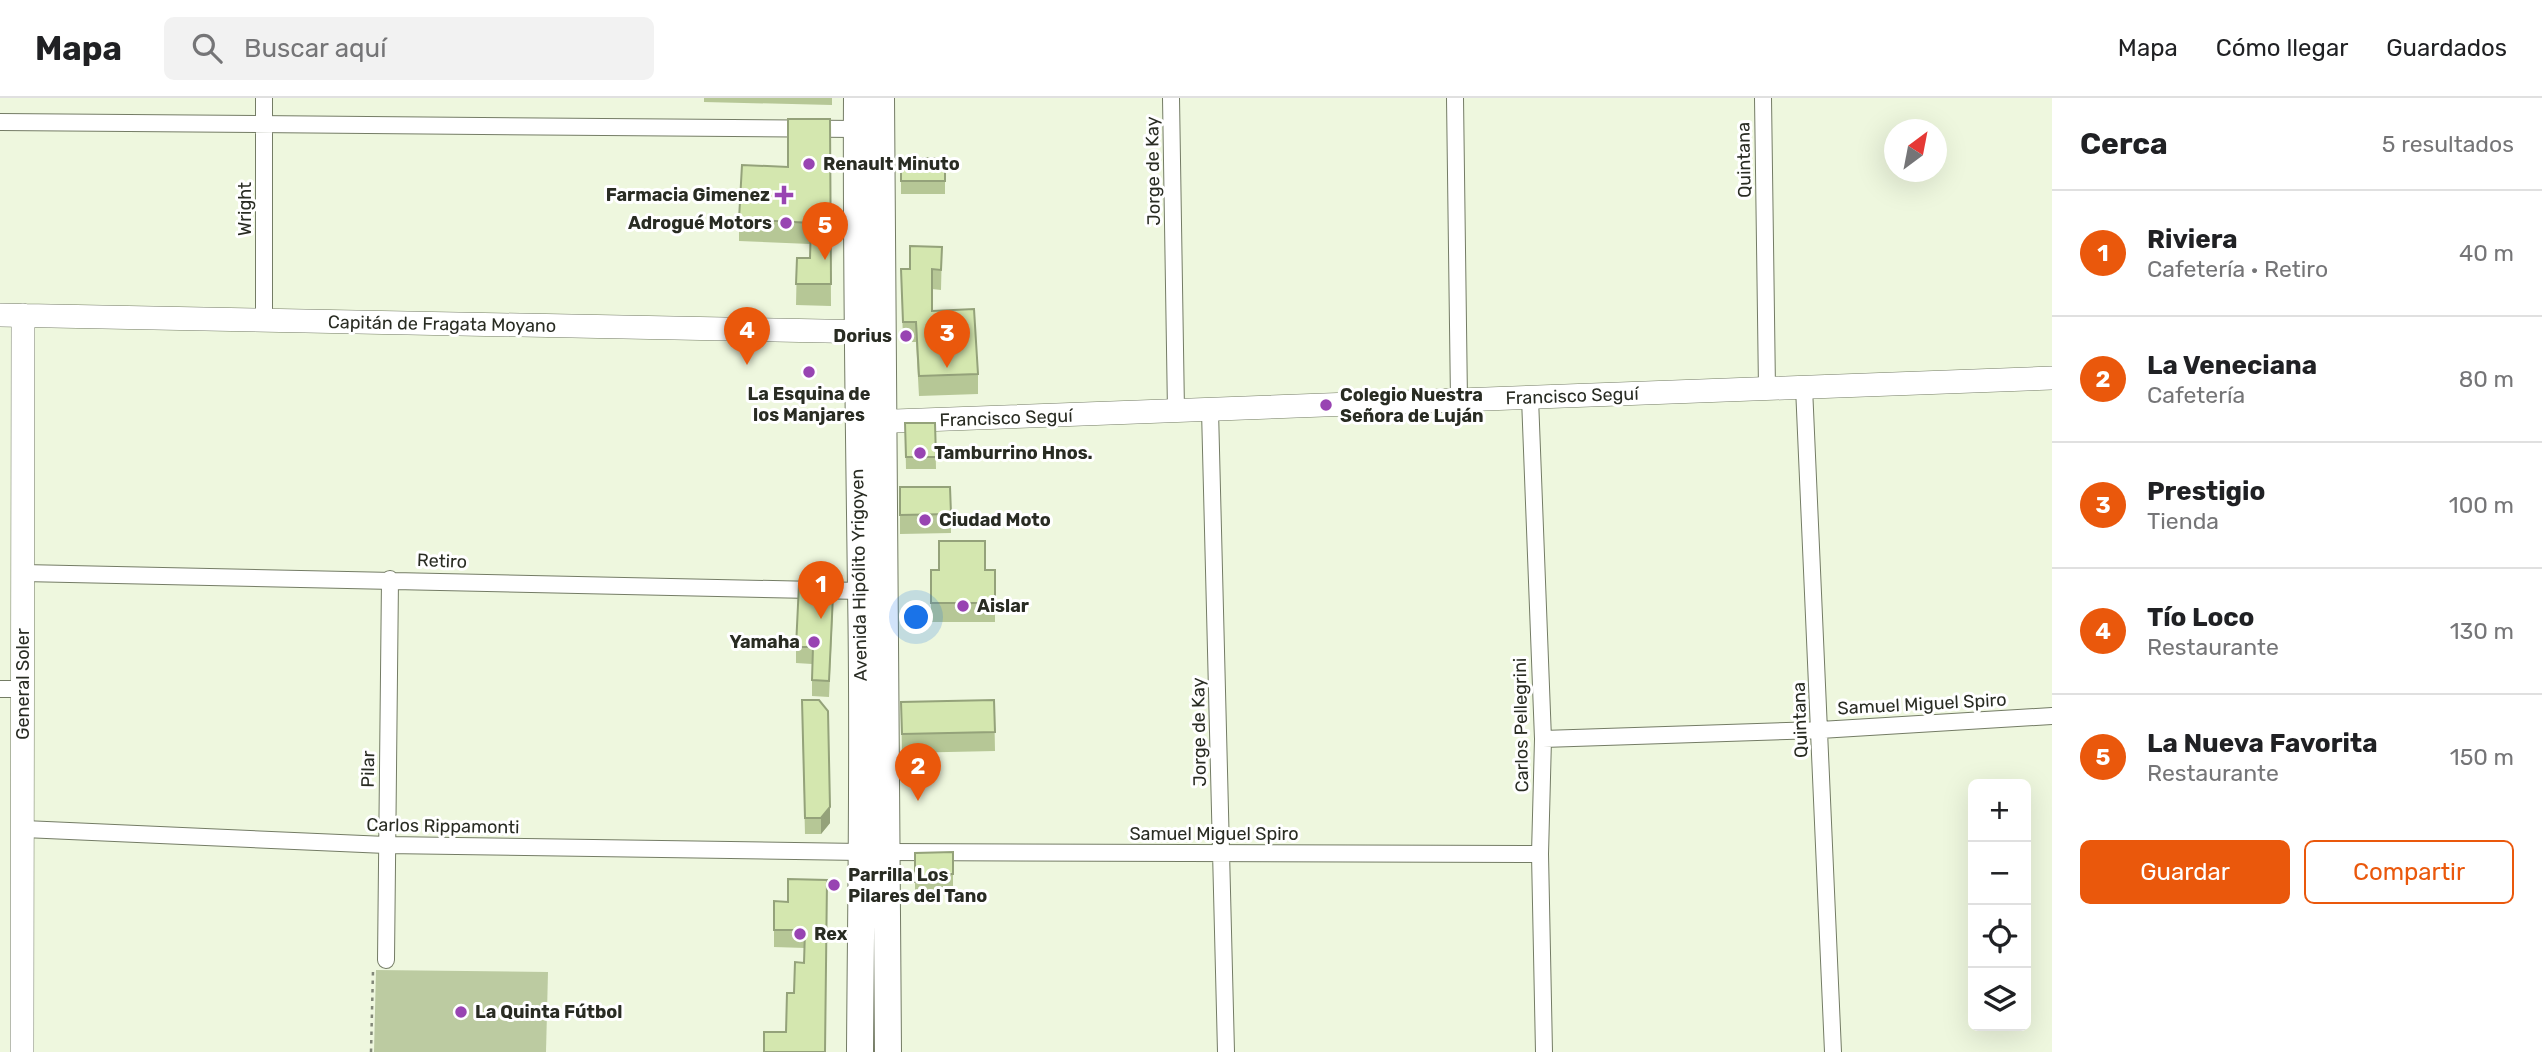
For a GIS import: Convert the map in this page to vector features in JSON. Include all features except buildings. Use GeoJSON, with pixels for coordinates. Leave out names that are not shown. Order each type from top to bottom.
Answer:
{"type":"FeatureCollection","features":[{"type":"Feature","properties":{"kind":"main road","name":"Avenida Hipólito Yrigoyen"},"geometry":{"type":"LineString","coordinates":[[857,98],[856,129],[871,332]]}},
{"type":"Feature","properties":{"kind":"main road","name":"Avenida Hipólito Yrigoyen"},"geometry":{"type":"LineString","coordinates":[[860,1052],[861,592],[870,422],[881,98]]}},
{"type":"Feature","properties":{"kind":"main road","name":"Avenida Hipólito Yrigoyen"},"geometry":{"type":"LineString","coordinates":[[870,422],[887,852],[888,1052]]}},
{"type":"Feature","properties":{"kind":"street","name":"Wright"},"geometry":{"type":"LineString","coordinates":[[264,98],[264,320]]}},
{"type":"Feature","properties":{"kind":"street","name":"Jorge de Kay"},"geometry":{"type":"LineString","coordinates":[[1171,98],[1176,411]]}},
{"type":"Feature","properties":{"kind":"street"},"geometry":{"type":"LineString","coordinates":[[1455,98],[1459,401]]}},
{"type":"Feature","properties":{"kind":"street","name":"Quintana"},"geometry":{"type":"LineString","coordinates":[[1763,98],[1767,389]]}},
{"type":"Feature","properties":{"kind":"street"},"geometry":{"type":"LineString","coordinates":[[0,122],[856,129]]}},
{"type":"Feature","properties":{"kind":"street","name":"Capitán de Fragata Moyano"},"geometry":{"type":"LineString","coordinates":[[11,315],[871,332]]}},
{"type":"Feature","properties":{"kind":"street","name":"General Soler"},"geometry":{"type":"LineString","coordinates":[[11,315],[23,573],[11,689],[24,829],[22,1052]]}},
{"type":"Feature","properties":{"kind":"street","name":"Francisco Seguí"},"geometry":{"type":"LineString","coordinates":[[870,422],[2052,378]]}},
{"type":"Feature","properties":{"kind":"street","name":"Quintana"},"geometry":{"type":"LineString","coordinates":[[1804,387],[1833,1052]]}},
{"type":"Feature","properties":{"kind":"street","name":"Carlos Pellegrini"},"geometry":{"type":"LineString","coordinates":[[1530,398],[1543,739],[1540,854],[1544,1052]]}},
{"type":"Feature","properties":{"kind":"street","name":"Jorge de Kay"},"geometry":{"type":"LineString","coordinates":[[1210,410],[1226,1052]]}},
{"type":"Feature","properties":{"kind":"street","name":"Retiro"},"geometry":{"type":"LineString","coordinates":[[23,573],[390,579],[861,592]]}},
{"type":"Feature","properties":{"kind":"street","name":"Pilar"},"geometry":{"type":"LineString","coordinates":[[386,960],[390,579]]}},
{"type":"Feature","properties":{"kind":"street","name":"Samuel Miguel Spiro"},"geometry":{"type":"LineString","coordinates":[[1543,739],[1820,730],[2052,716]]}},
{"type":"Feature","properties":{"kind":"street","name":"Carlos Rippamonti"},"geometry":{"type":"LineString","coordinates":[[24,829],[386,845],[861,852]]}},
{"type":"Feature","properties":{"kind":"street","name":"Samuel Miguel Spiro"},"geometry":{"type":"LineString","coordinates":[[887,852],[1540,854]]}},
{"type":"Feature","properties":{"kind":"path"},"geometry":{"type":"LineString","coordinates":[[371,1052],[374,963],[386,960]]}},
{"type":"Feature","properties":{"kind":"green space","name":"La Quinta Fútbol"},"geometry":{"type":"Polygon","coordinates":[[[376,970],[548,972],[546,1052],[374,1052],[376,970]]]}},
{"type":"Feature","properties":{"kind":"place","name":"Renault Minuto"},"geometry":{"type":"Point","coordinates":[809,164]}},
{"type":"Feature","properties":{"kind":"place","name":"Farmacia Gimenez"},"geometry":{"type":"Point","coordinates":[784,195]}},
{"type":"Feature","properties":{"kind":"place","name":"Adrogué Motors"},"geometry":{"type":"Point","coordinates":[786,223]}},
{"type":"Feature","properties":{"kind":"place","name":"La Nueva Favorita"},"geometry":{"type":"Point","coordinates":[825,260]}},
{"type":"Feature","properties":{"kind":"place","name":"Dorius"},"geometry":{"type":"Point","coordinates":[906,336]}},
{"type":"Feature","properties":{"kind":"place","name":"Tío Loco"},"geometry":{"type":"Point","coordinates":[747,365]}},
{"type":"Feature","properties":{"kind":"place","name":"Prestigio"},"geometry":{"type":"Point","coordinates":[947,368]}},
{"type":"Feature","properties":{"kind":"place","name":"La Esquina de los Manjares"},"geometry":{"type":"Point","coordinates":[809,372]}},
{"type":"Feature","properties":{"kind":"place","name":"Colegio Nuestra Señora de Luján"},"geometry":{"type":"Point","coordinates":[1326,405]}},
{"type":"Feature","properties":{"kind":"place","name":"Tamburrino Hnos."},"geometry":{"type":"Point","coordinates":[920,453]}},
{"type":"Feature","properties":{"kind":"place","name":"Ciudad Moto"},"geometry":{"type":"Point","coordinates":[925,520]}},
{"type":"Feature","properties":{"kind":"place","name":"Aislar"},"geometry":{"type":"Point","coordinates":[963,606]}},
{"type":"Feature","properties":{"kind":"place","name":"Riviera"},"geometry":{"type":"Point","coordinates":[821,619]}},
{"type":"Feature","properties":{"kind":"place","name":"Yamaha"},"geometry":{"type":"Point","coordinates":[814,642]}},
{"type":"Feature","properties":{"kind":"place","name":"La Veneciana"},"geometry":{"type":"Point","coordinates":[918,801]}},
{"type":"Feature","properties":{"kind":"place","name":"Parrilla Los Pilares del Tano"},"geometry":{"type":"Point","coordinates":[834,885]}},
{"type":"Feature","properties":{"kind":"place","name":"Rex"},"geometry":{"type":"Point","coordinates":[800,934]}},
{"type":"Feature","properties":{"kind":"place","name":"La Quinta Fútbol"},"geometry":{"type":"Point","coordinates":[461,1012]}}]}
